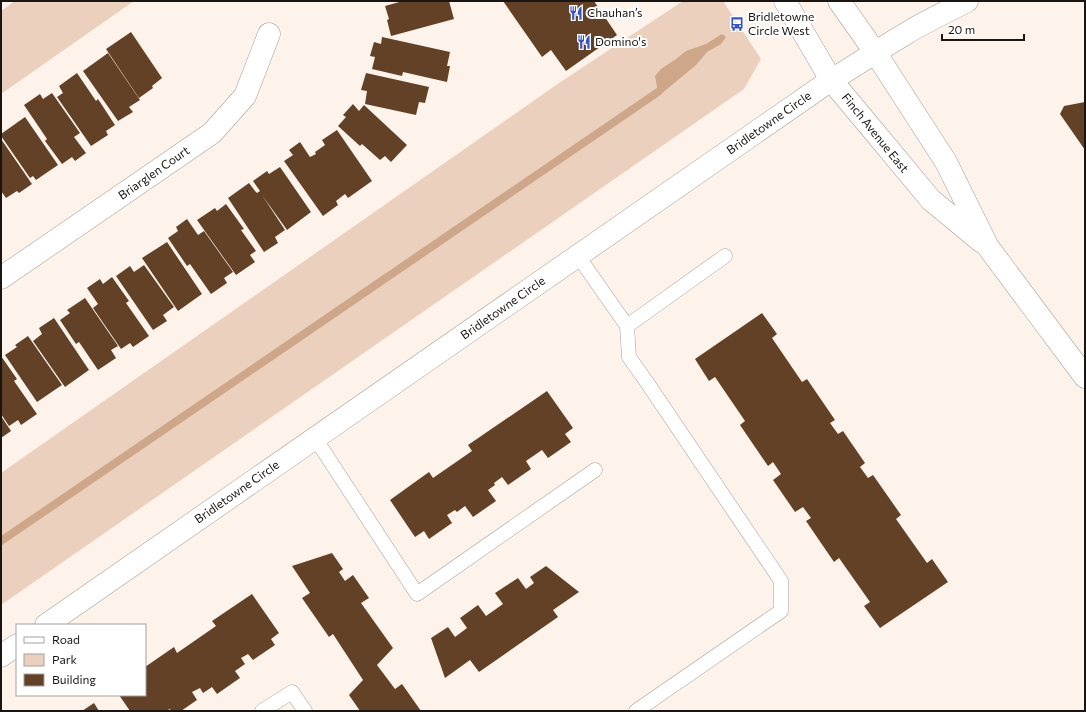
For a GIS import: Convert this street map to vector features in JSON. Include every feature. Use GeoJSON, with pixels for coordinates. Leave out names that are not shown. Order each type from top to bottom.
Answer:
{"type":"FeatureCollection","features":[{"type":"Feature","properties":{"kind":"street","name":"Finch Avenue East"},"geometry":{"type":"LineString","coordinates":[[785,1],[831,80],[931,200],[988,247]]}},
{"type":"Feature","properties":{"kind":"street","name":"Finch Avenue East"},"geometry":{"type":"LineString","coordinates":[[839,1],[875,52],[946,162],[988,247],[1085,377]]}},
{"type":"Feature","properties":{"kind":"street","name":"Bridletowne Circle"},"geometry":{"type":"LineString","coordinates":[[47,624],[831,80],[909,32],[967,1]]}},
{"type":"Feature","properties":{"kind":"street","name":"Briarglen Court"},"geometry":{"type":"LineString","coordinates":[[1,278],[212,133],[245,96],[269,34]]}},
{"type":"Feature","properties":{"kind":"street"},"geometry":{"type":"LineString","coordinates":[[1,656],[16,646]]}},
{"type":"Feature","properties":{"kind":"lane"},"geometry":{"type":"LineString","coordinates":[[578,256],[627,326],[629,357],[781,581],[781,611],[636,711]]}},
{"type":"Feature","properties":{"kind":"lane"},"geometry":{"type":"LineString","coordinates":[[627,326],[725,256]]}},
{"type":"Feature","properties":{"kind":"lane"},"geometry":{"type":"LineString","coordinates":[[315,438],[417,594],[595,470]]}},
{"type":"Feature","properties":{"kind":"lane"},"geometry":{"type":"LineString","coordinates":[[262,711],[292,692],[305,711]]}},
{"type":"Feature","properties":{"kind":"green space"},"geometry":{"type":"Polygon","coordinates":[[[15,1],[134,1],[1,94],[1,11],[15,1]]]}},
{"type":"Feature","properties":{"kind":"green space"},"geometry":{"type":"Polygon","coordinates":[[[683,1],[723,1],[761,59],[744,89],[1,605],[1,473],[559,83],[683,1]]]}},
{"type":"Feature","properties":{"kind":"shaded area"},"geometry":{"type":"Polygon","coordinates":[[[722,34],[726,37],[721,44],[707,52],[696,65],[661,94],[658,92],[655,76],[661,69],[686,51],[706,44],[722,34]]]}},
{"type":"Feature","properties":{"kind":"building"},"geometry":{"type":"Polygon","coordinates":[[[403,1],[449,1],[454,19],[391,36],[387,20],[389,19],[385,6],[403,1]]]}},
{"type":"Feature","properties":{"kind":"building"},"geometry":{"type":"Polygon","coordinates":[[[503,1],[594,1],[617,35],[566,71],[551,50],[542,57],[503,1]]]}},
{"type":"Feature","properties":{"kind":"building"},"geometry":{"type":"Polygon","coordinates":[[[131,32],[162,78],[152,86],[153,88],[139,98],[106,49],[131,32]]]}},
{"type":"Feature","properties":{"kind":"building"},"geometry":{"type":"Polygon","coordinates":[[[382,37],[450,52],[447,66],[450,66],[447,82],[403,72],[402,76],[372,69],[375,57],[370,56],[374,42],[381,44],[382,37]]]}},
{"type":"Feature","properties":{"kind":"building"},"geometry":{"type":"Polygon","coordinates":[[[108,53],[140,100],[129,107],[133,112],[118,121],[83,71],[108,53]]]}},
{"type":"Feature","properties":{"kind":"building"},"geometry":{"type":"Polygon","coordinates":[[[77,73],[96,101],[98,99],[115,125],[106,131],[108,135],[91,146],[57,97],[63,93],[59,86],[77,73]]]}},
{"type":"Feature","properties":{"kind":"building"},"geometry":{"type":"Polygon","coordinates":[[[366,73],[429,87],[425,103],[419,102],[416,115],[365,104],[367,91],[361,90],[366,73]]]}},
{"type":"Feature","properties":{"kind":"building"},"geometry":{"type":"Polygon","coordinates":[[[52,93],[80,133],[74,137],[86,153],[75,161],[72,157],[62,164],[45,141],[47,139],[24,105],[40,94],[43,99],[52,93]]]}},
{"type":"Feature","properties":{"kind":"building"},"geometry":{"type":"Polygon","coordinates":[[[1085,102],[1085,150],[1060,114],[1064,106],[1085,102]]]}},
{"type":"Feature","properties":{"kind":"building"},"geometry":{"type":"Polygon","coordinates":[[[353,104],[359,111],[364,105],[407,145],[391,162],[385,156],[380,160],[362,144],[360,146],[338,126],[346,117],[343,115],[353,104]]]}},
{"type":"Feature","properties":{"kind":"building"},"geometry":{"type":"Polygon","coordinates":[[[25,117],[58,165],[36,180],[33,176],[30,178],[1,136],[1,134],[25,117]]]}},
{"type":"Feature","properties":{"kind":"building"},"geometry":{"type":"Polygon","coordinates":[[[337,130],[372,181],[348,198],[345,194],[336,201],[338,205],[323,216],[284,161],[293,155],[289,150],[300,142],[310,157],[316,154],[315,152],[325,145],[322,140],[337,130]]]}},
{"type":"Feature","properties":{"kind":"building"},"geometry":{"type":"Polygon","coordinates":[[[1,139],[32,184],[19,193],[17,191],[6,198],[1,191],[1,139]]]}},
{"type":"Feature","properties":{"kind":"building"},"geometry":{"type":"Polygon","coordinates":[[[280,167],[311,212],[287,230],[262,195],[285,230],[275,237],[278,243],[264,252],[228,198],[249,183],[257,193],[260,191],[253,181],[267,171],[269,174],[280,167]]]}},
{"type":"Feature","properties":{"kind":"building"},"geometry":{"type":"Polygon","coordinates":[[[226,204],[244,229],[241,230],[256,251],[250,255],[255,262],[236,275],[197,220],[215,208],[217,211],[226,204]]]}},
{"type":"Feature","properties":{"kind":"building"},"geometry":{"type":"Polygon","coordinates":[[[187,219],[198,235],[204,231],[233,272],[224,278],[227,283],[211,294],[190,264],[187,266],[168,238],[178,231],[176,227],[187,219]]]}},
{"type":"Feature","properties":{"kind":"building"},"geometry":{"type":"Polygon","coordinates":[[[167,242],[202,294],[178,311],[142,258],[167,242]]]}},
{"type":"Feature","properties":{"kind":"building"},"geometry":{"type":"Polygon","coordinates":[[[144,265],[174,307],[163,315],[167,321],[153,330],[116,276],[130,266],[134,272],[144,265]]]}},
{"type":"Feature","properties":{"kind":"building"},"geometry":{"type":"Polygon","coordinates":[[[112,277],[129,301],[126,303],[149,336],[133,347],[130,343],[121,349],[93,308],[98,304],[87,288],[100,279],[103,284],[112,277]]]}},
{"type":"Feature","properties":{"kind":"building"},"geometry":{"type":"Polygon","coordinates":[[[85,298],[118,346],[111,350],[116,358],[98,370],[79,342],[76,344],[60,320],[70,313],[67,310],[85,298]]]}},
{"type":"Feature","properties":{"kind":"building"},"geometry":{"type":"Polygon","coordinates":[[[762,313],[777,334],[772,338],[802,382],[807,379],[835,420],[830,423],[838,434],[843,431],[865,463],[860,467],[868,478],[873,475],[901,515],[896,519],[927,563],[932,559],[948,582],[880,628],[864,606],[870,602],[839,558],[834,562],[806,521],[811,518],[803,507],[795,512],[773,480],[781,474],[773,462],[768,466],[740,425],[745,421],[715,377],[709,381],[695,359],[762,313]]]}},
{"type":"Feature","properties":{"kind":"building"},"geometry":{"type":"Polygon","coordinates":[[[54,318],[89,370],[65,387],[33,341],[42,334],[39,328],[54,318]]]}},
{"type":"Feature","properties":{"kind":"building"},"geometry":{"type":"Polygon","coordinates":[[[28,336],[62,385],[37,402],[5,355],[17,347],[15,345],[28,336]]]}},
{"type":"Feature","properties":{"kind":"building"},"geometry":{"type":"Polygon","coordinates":[[[1,356],[17,379],[14,381],[37,414],[21,425],[18,420],[9,426],[1,414],[1,356]]]}},
{"type":"Feature","properties":{"kind":"building"},"geometry":{"type":"Polygon","coordinates":[[[547,391],[573,428],[565,434],[571,442],[548,458],[542,450],[526,461],[531,469],[508,485],[502,477],[494,483],[495,485],[488,490],[496,501],[473,517],[465,506],[457,512],[455,510],[447,515],[452,523],[429,539],[424,531],[415,537],[390,500],[429,472],[433,478],[472,451],[468,445],[547,391]]]}},
{"type":"Feature","properties":{"kind":"building"},"geometry":{"type":"Polygon","coordinates":[[[1,416],[11,431],[1,438],[1,416]]]}},
{"type":"Feature","properties":{"kind":"building"},"geometry":{"type":"Polygon","coordinates":[[[332,553],[343,569],[339,572],[345,581],[353,575],[369,598],[361,603],[393,648],[377,665],[395,689],[402,684],[421,711],[360,711],[349,695],[363,680],[333,634],[329,637],[302,598],[310,593],[292,566],[332,553]]]}},
{"type":"Feature","properties":{"kind":"building"},"geometry":{"type":"Polygon","coordinates":[[[546,566],[579,592],[553,610],[558,617],[479,672],[470,660],[445,678],[431,638],[448,627],[455,637],[467,628],[460,618],[478,605],[486,616],[503,604],[495,593],[518,578],[526,589],[534,583],[530,577],[546,566]]]}},
{"type":"Feature","properties":{"kind":"building"},"geometry":{"type":"Polygon","coordinates":[[[252,594],[279,633],[271,639],[275,645],[253,660],[248,654],[241,658],[245,664],[235,671],[240,678],[217,694],[212,687],[203,693],[200,688],[192,692],[197,700],[181,711],[171,711],[170,709],[166,711],[130,711],[120,696],[146,696],[146,666],[174,647],[177,653],[216,626],[212,621],[252,594]]]}},
{"type":"Feature","properties":{"kind":"building"},"geometry":{"type":"Polygon","coordinates":[[[94,703],[99,711],[82,711],[94,703]]]}},
{"type":"Feature","properties":{"kind":"waterway"},"geometry":{"type":"LineString","coordinates":[[1,541],[658,92]]}},
{"type":"Feature","properties":{"kind":"place","name":"Chauhan’s"},"geometry":{"type":"Point","coordinates":[576,13]}},
{"type":"Feature","properties":{"kind":"place","name":"Bridletowne Circle West"},"geometry":{"type":"Point","coordinates":[737,24]}},
{"type":"Feature","properties":{"kind":"place","name":"Domino's"},"geometry":{"type":"Point","coordinates":[584,42]}}]}
